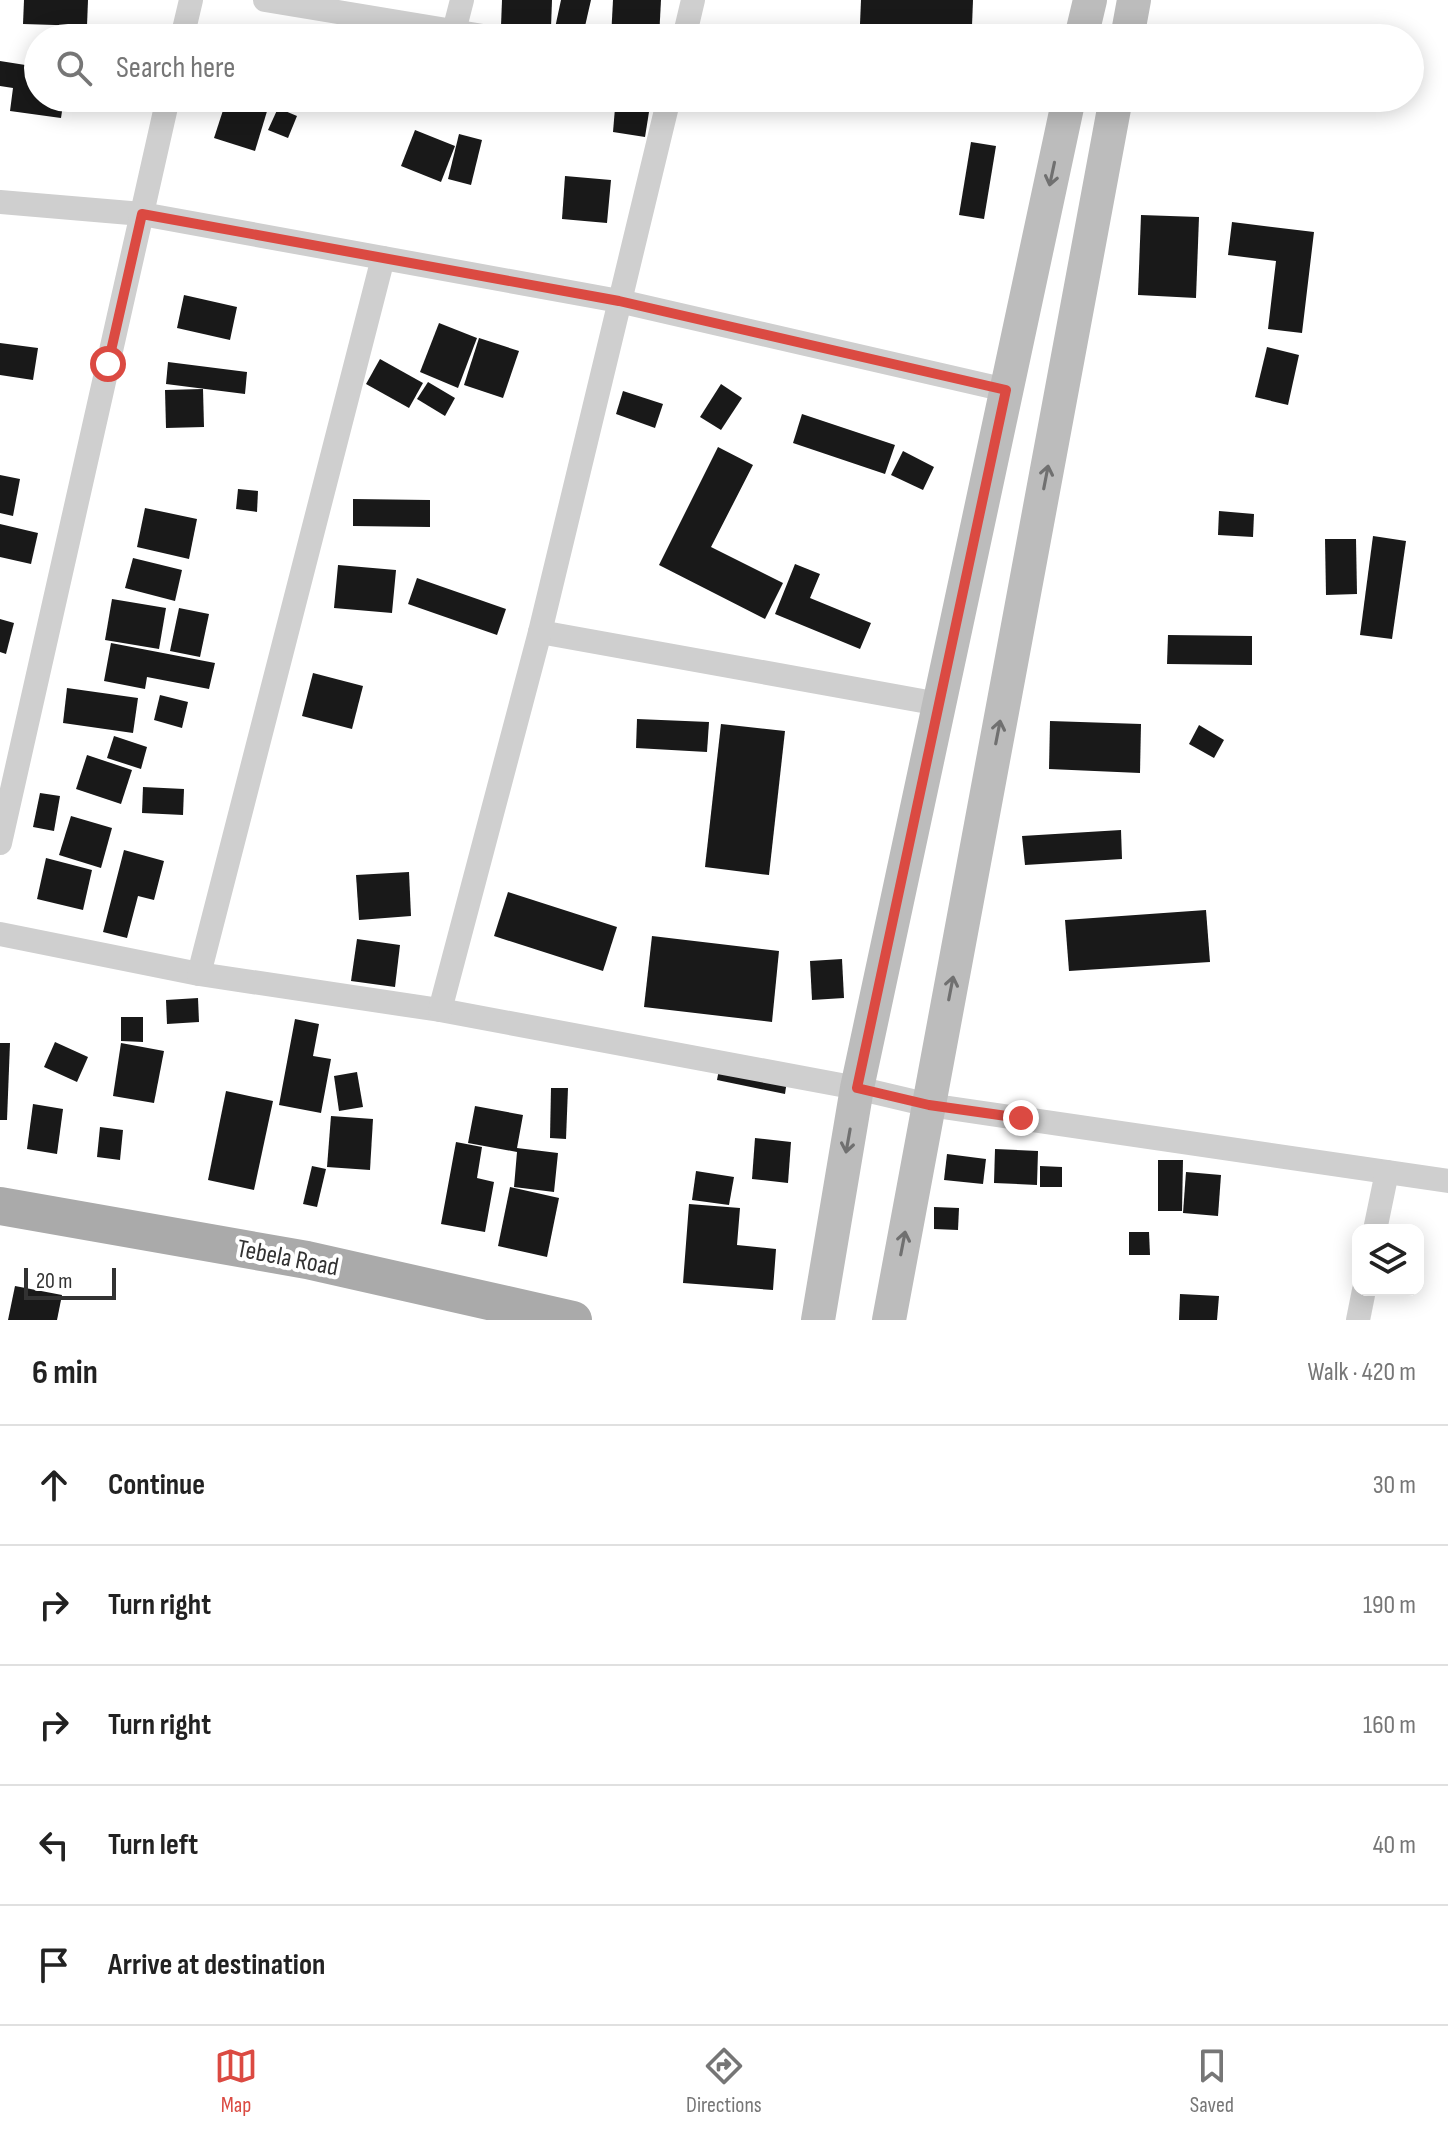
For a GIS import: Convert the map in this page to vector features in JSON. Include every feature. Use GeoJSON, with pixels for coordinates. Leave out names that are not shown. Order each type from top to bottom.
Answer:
{"type":"FeatureCollection","features":[{"type":"Feature","properties":{"kind":"main road"},"geometry":{"type":"LineString","coordinates":[[1084,24],[1090,0]]}},
{"type":"Feature","properties":{"kind":"main road"},"geometry":{"type":"LineString","coordinates":[[1130,24],[1134,0]]}},
{"type":"Feature","properties":{"kind":"main road"},"geometry":{"type":"LineString","coordinates":[[818,1320],[857,1088],[1066,112]]}},
{"type":"Feature","properties":{"kind":"main road"},"geometry":{"type":"LineString","coordinates":[[889,1320],[1113,112]]}},
{"type":"Feature","properties":{"kind":"main road","name":"Tebela Road"},"geometry":{"type":"LineString","coordinates":[[0,1206],[307,1260],[573,1320]]}},
{"type":"Feature","properties":{"kind":"street"},"geometry":{"type":"LineString","coordinates":[[185,24],[191,0]]}},
{"type":"Feature","properties":{"kind":"street"},"geometry":{"type":"LineString","coordinates":[[265,0],[411,24]]}},
{"type":"Feature","properties":{"kind":"street"},"geometry":{"type":"LineString","coordinates":[[456,24],[462,0]]}},
{"type":"Feature","properties":{"kind":"street"},"geometry":{"type":"LineString","coordinates":[[687,24],[693,0]]}},
{"type":"Feature","properties":{"kind":"street"},"geometry":{"type":"LineString","coordinates":[[0,843],[165,112]]}},
{"type":"Feature","properties":{"kind":"street"},"geometry":{"type":"LineString","coordinates":[[440,1010],[540,632],[666,112]]}},
{"type":"Feature","properties":{"kind":"street"},"geometry":{"type":"LineString","coordinates":[[0,202],[142,214],[619,301],[1006,390]]}},
{"type":"Feature","properties":{"kind":"street"},"geometry":{"type":"LineString","coordinates":[[199,974],[383,258]]}},
{"type":"Feature","properties":{"kind":"street"},"geometry":{"type":"LineString","coordinates":[[540,632],[939,704]]}},
{"type":"Feature","properties":{"kind":"street"},"geometry":{"type":"LineString","coordinates":[[0,934],[199,974],[440,1010],[857,1088],[929,1105],[1448,1181]]}},
{"type":"Feature","properties":{"kind":"street"},"geometry":{"type":"LineString","coordinates":[[1376,1224],[1387,1172]]}},
{"type":"Feature","properties":{"kind":"street"},"geometry":{"type":"LineString","coordinates":[[1358,1320],[1363,1296]]}},
{"type":"Feature","properties":{"kind":"building"},"geometry":{"type":"Polygon","coordinates":[[[24,0],[88,0],[87,24],[23,24],[24,0]]]}},
{"type":"Feature","properties":{"kind":"building"},"geometry":{"type":"Polygon","coordinates":[[[502,0],[552,0],[551,24],[501,24],[502,0]]]}},
{"type":"Feature","properties":{"kind":"building"},"geometry":{"type":"Polygon","coordinates":[[[561,0],[591,0],[586,24],[556,24],[561,0]]]}},
{"type":"Feature","properties":{"kind":"building"},"geometry":{"type":"Polygon","coordinates":[[[613,0],[661,0],[660,24],[612,24],[613,0]]]}},
{"type":"Feature","properties":{"kind":"building"},"geometry":{"type":"Polygon","coordinates":[[[861,0],[973,0],[972,24],[860,24],[861,0]]]}},
{"type":"Feature","properties":{"kind":"building"},"geometry":{"type":"Polygon","coordinates":[[[0,61],[24,65],[24,112],[62,112],[61,118],[10,111],[13,88],[0,86],[0,61]]]}},
{"type":"Feature","properties":{"kind":"building"},"geometry":{"type":"Polygon","coordinates":[[[222,112],[267,112],[255,151],[214,138],[222,112]]]}},
{"type":"Feature","properties":{"kind":"building"},"geometry":{"type":"Polygon","coordinates":[[[276,112],[297,116],[288,138],[268,130],[276,112]]]}},
{"type":"Feature","properties":{"kind":"building"},"geometry":{"type":"Polygon","coordinates":[[[615,112],[649,112],[645,137],[613,132],[615,112]]]}},
{"type":"Feature","properties":{"kind":"building"},"geometry":{"type":"Polygon","coordinates":[[[415,130],[455,146],[441,182],[401,166],[415,130]]]}},
{"type":"Feature","properties":{"kind":"building"},"geometry":{"type":"Polygon","coordinates":[[[459,134],[482,140],[471,185],[448,179],[459,134]]]}},
{"type":"Feature","properties":{"kind":"building"},"geometry":{"type":"Polygon","coordinates":[[[971,142],[996,146],[984,219],[959,215],[971,142]]]}},
{"type":"Feature","properties":{"kind":"building"},"geometry":{"type":"Polygon","coordinates":[[[565,176],[611,180],[607,223],[562,219],[565,176]]]}},
{"type":"Feature","properties":{"kind":"building"},"geometry":{"type":"Polygon","coordinates":[[[1141,215],[1199,217],[1196,298],[1138,295],[1141,215]]]}},
{"type":"Feature","properties":{"kind":"building"},"geometry":{"type":"Polygon","coordinates":[[[1232,222],[1314,232],[1302,333],[1268,329],[1276,261],[1228,255],[1232,222]]]}},
{"type":"Feature","properties":{"kind":"building"},"geometry":{"type":"Polygon","coordinates":[[[184,295],[237,307],[230,340],[177,328],[184,295]]]}},
{"type":"Feature","properties":{"kind":"building"},"geometry":{"type":"Polygon","coordinates":[[[439,323],[477,338],[458,388],[420,372],[439,323]]]}},
{"type":"Feature","properties":{"kind":"building"},"geometry":{"type":"Polygon","coordinates":[[[479,338],[519,351],[503,398],[464,385],[479,338]]]}},
{"type":"Feature","properties":{"kind":"building"},"geometry":{"type":"Polygon","coordinates":[[[0,343],[38,348],[33,380],[0,375],[0,343]]]}},
{"type":"Feature","properties":{"kind":"building"},"geometry":{"type":"Polygon","coordinates":[[[1267,347],[1299,355],[1288,405],[1255,397],[1267,347]]]}},
{"type":"Feature","properties":{"kind":"building"},"geometry":{"type":"Polygon","coordinates":[[[380,359],[423,383],[409,408],[366,384],[380,359]]]}},
{"type":"Feature","properties":{"kind":"building"},"geometry":{"type":"Polygon","coordinates":[[[168,362],[247,372],[245,394],[166,384],[168,362]]]}},
{"type":"Feature","properties":{"kind":"building"},"geometry":{"type":"Polygon","coordinates":[[[428,382],[455,398],[445,416],[417,399],[428,382]]]}},
{"type":"Feature","properties":{"kind":"building"},"geometry":{"type":"Polygon","coordinates":[[[721,384],[742,398],[721,430],[700,417],[721,384]]]}},
{"type":"Feature","properties":{"kind":"building"},"geometry":{"type":"Polygon","coordinates":[[[203,389],[204,427],[166,428],[165,390],[203,389]]]}},
{"type":"Feature","properties":{"kind":"building"},"geometry":{"type":"Polygon","coordinates":[[[623,391],[663,404],[655,428],[616,414],[623,391]]]}},
{"type":"Feature","properties":{"kind":"building"},"geometry":{"type":"Polygon","coordinates":[[[802,414],[895,445],[885,474],[793,443],[802,414]]]}},
{"type":"Feature","properties":{"kind":"building"},"geometry":{"type":"Polygon","coordinates":[[[718,447],[753,465],[711,547],[783,583],[765,619],[659,565],[718,447]]]}},
{"type":"Feature","properties":{"kind":"building"},"geometry":{"type":"Polygon","coordinates":[[[903,451],[934,467],[923,490],[891,475],[903,451]]]}},
{"type":"Feature","properties":{"kind":"building"},"geometry":{"type":"Polygon","coordinates":[[[0,475],[20,479],[13,516],[0,513],[0,475]]]}},
{"type":"Feature","properties":{"kind":"building"},"geometry":{"type":"Polygon","coordinates":[[[238,489],[258,491],[257,512],[236,509],[238,489]]]}},
{"type":"Feature","properties":{"kind":"building"},"geometry":{"type":"Polygon","coordinates":[[[353,499],[430,500],[430,527],[353,526],[353,499]]]}},
{"type":"Feature","properties":{"kind":"building"},"geometry":{"type":"Polygon","coordinates":[[[145,508],[197,519],[189,559],[137,547],[145,508]]]}},
{"type":"Feature","properties":{"kind":"building"},"geometry":{"type":"Polygon","coordinates":[[[1219,511],[1254,514],[1253,537],[1218,535],[1219,511]]]}},
{"type":"Feature","properties":{"kind":"building"},"geometry":{"type":"Polygon","coordinates":[[[0,524],[38,533],[31,564],[0,557],[0,524]]]}},
{"type":"Feature","properties":{"kind":"building"},"geometry":{"type":"Polygon","coordinates":[[[1373,536],[1406,541],[1392,639],[1360,635],[1373,536]]]}},
{"type":"Feature","properties":{"kind":"building"},"geometry":{"type":"Polygon","coordinates":[[[1325,539],[1356,539],[1357,594],[1326,595],[1325,539]]]}},
{"type":"Feature","properties":{"kind":"building"},"geometry":{"type":"Polygon","coordinates":[[[133,558],[182,570],[175,601],[125,588],[133,558]]]}},
{"type":"Feature","properties":{"kind":"building"},"geometry":{"type":"Polygon","coordinates":[[[795,564],[820,574],[810,598],[871,623],[860,649],[775,614],[795,564]]]}},
{"type":"Feature","properties":{"kind":"building"},"geometry":{"type":"Polygon","coordinates":[[[338,565],[396,570],[392,613],[334,608],[338,565]]]}},
{"type":"Feature","properties":{"kind":"building"},"geometry":{"type":"Polygon","coordinates":[[[417,578],[506,609],[497,635],[408,604],[417,578]]]}},
{"type":"Feature","properties":{"kind":"building"},"geometry":{"type":"Polygon","coordinates":[[[112,599],[166,608],[159,649],[105,640],[112,599]]]}},
{"type":"Feature","properties":{"kind":"building"},"geometry":{"type":"Polygon","coordinates":[[[179,608],[209,614],[200,657],[170,651],[179,608]]]}},
{"type":"Feature","properties":{"kind":"building"},"geometry":{"type":"Polygon","coordinates":[[[0,619],[14,623],[6,654],[0,652],[0,619]]]}},
{"type":"Feature","properties":{"kind":"building"},"geometry":{"type":"Polygon","coordinates":[[[1168,635],[1252,636],[1252,665],[1167,664],[1168,635]]]}},
{"type":"Feature","properties":{"kind":"building"},"geometry":{"type":"Polygon","coordinates":[[[111,643],[215,663],[209,689],[147,677],[145,689],[104,681],[111,643]]]}},
{"type":"Feature","properties":{"kind":"building"},"geometry":{"type":"Polygon","coordinates":[[[313,673],[363,686],[352,729],[302,716],[313,673]]]}},
{"type":"Feature","properties":{"kind":"building"},"geometry":{"type":"Polygon","coordinates":[[[67,688],[138,698],[133,733],[63,723],[67,688]]]}},
{"type":"Feature","properties":{"kind":"building"},"geometry":{"type":"Polygon","coordinates":[[[160,695],[188,702],[182,728],[154,720],[160,695]]]}},
{"type":"Feature","properties":{"kind":"building"},"geometry":{"type":"Polygon","coordinates":[[[637,719],[709,722],[707,752],[636,748],[637,719]]]}},
{"type":"Feature","properties":{"kind":"building"},"geometry":{"type":"Polygon","coordinates":[[[1050,721],[1141,724],[1140,773],[1049,769],[1050,721]]]}},
{"type":"Feature","properties":{"kind":"building"},"geometry":{"type":"Polygon","coordinates":[[[721,724],[785,731],[769,875],[705,867],[721,724]]]}},
{"type":"Feature","properties":{"kind":"building"},"geometry":{"type":"Polygon","coordinates":[[[1199,725],[1224,740],[1214,758],[1189,744],[1199,725]]]}},
{"type":"Feature","properties":{"kind":"building"},"geometry":{"type":"Polygon","coordinates":[[[114,736],[147,747],[141,769],[107,758],[114,736]]]}},
{"type":"Feature","properties":{"kind":"building"},"geometry":{"type":"Polygon","coordinates":[[[87,755],[132,770],[121,804],[76,789],[87,755]]]}},
{"type":"Feature","properties":{"kind":"building"},"geometry":{"type":"Polygon","coordinates":[[[143,787],[184,789],[183,815],[142,813],[143,787]]]}},
{"type":"Feature","properties":{"kind":"building"},"geometry":{"type":"Polygon","coordinates":[[[40,793],[60,796],[54,831],[33,827],[40,793]]]}},
{"type":"Feature","properties":{"kind":"building"},"geometry":{"type":"Polygon","coordinates":[[[71,816],[112,828],[101,868],[59,855],[71,816]]]}},
{"type":"Feature","properties":{"kind":"building"},"geometry":{"type":"Polygon","coordinates":[[[1121,830],[1122,859],[1025,865],[1022,836],[1121,830]]]}},
{"type":"Feature","properties":{"kind":"building"},"geometry":{"type":"Polygon","coordinates":[[[124,850],[164,861],[154,900],[138,896],[127,938],[103,932],[124,850]]]}},
{"type":"Feature","properties":{"kind":"building"},"geometry":{"type":"Polygon","coordinates":[[[46,858],[92,870],[83,910],[37,899],[46,858]]]}},
{"type":"Feature","properties":{"kind":"building"},"geometry":{"type":"Polygon","coordinates":[[[409,872],[411,916],[359,920],[356,875],[409,872]]]}},
{"type":"Feature","properties":{"kind":"building"},"geometry":{"type":"Polygon","coordinates":[[[508,892],[617,927],[603,971],[494,936],[508,892]]]}},
{"type":"Feature","properties":{"kind":"building"},"geometry":{"type":"Polygon","coordinates":[[[1206,910],[1210,962],[1069,971],[1065,920],[1206,910]]]}},
{"type":"Feature","properties":{"kind":"building"},"geometry":{"type":"Polygon","coordinates":[[[652,936],[779,951],[772,1022],[644,1007],[652,936]]]}},
{"type":"Feature","properties":{"kind":"building"},"geometry":{"type":"Polygon","coordinates":[[[357,939],[400,945],[395,987],[351,981],[357,939]]]}},
{"type":"Feature","properties":{"kind":"building"},"geometry":{"type":"Polygon","coordinates":[[[842,959],[844,998],[812,1000],[810,961],[842,959]]]}},
{"type":"Feature","properties":{"kind":"building"},"geometry":{"type":"Polygon","coordinates":[[[198,998],[199,1022],[167,1024],[166,1000],[198,998]]]}},
{"type":"Feature","properties":{"kind":"building"},"geometry":{"type":"Polygon","coordinates":[[[121,1017],[143,1017],[143,1042],[121,1041],[121,1017]]]}},
{"type":"Feature","properties":{"kind":"building"},"geometry":{"type":"Polygon","coordinates":[[[295,1019],[319,1024],[313,1056],[331,1059],[321,1113],[279,1105],[295,1019]]]}},
{"type":"Feature","properties":{"kind":"building"},"geometry":{"type":"Polygon","coordinates":[[[55,1042],[88,1057],[77,1082],[44,1067],[55,1042]]]}},
{"type":"Feature","properties":{"kind":"building"},"geometry":{"type":"Polygon","coordinates":[[[0,1043],[10,1043],[7,1120],[0,1120],[0,1043]]]}},
{"type":"Feature","properties":{"kind":"building"},"geometry":{"type":"Polygon","coordinates":[[[121,1043],[164,1051],[154,1103],[113,1096],[121,1043]]]}},
{"type":"Feature","properties":{"kind":"building"},"geometry":{"type":"Polygon","coordinates":[[[722,1053],[789,1067],[785,1094],[717,1080],[722,1053]]]}},
{"type":"Feature","properties":{"kind":"building"},"geometry":{"type":"Polygon","coordinates":[[[357,1072],[363,1107],[339,1111],[334,1076],[357,1072]]]}},
{"type":"Feature","properties":{"kind":"building"},"geometry":{"type":"Polygon","coordinates":[[[551,1088],[568,1088],[566,1139],[550,1138],[551,1088]]]}},
{"type":"Feature","properties":{"kind":"building"},"geometry":{"type":"Polygon","coordinates":[[[226,1091],[273,1101],[254,1190],[208,1180],[226,1091]]]}},
{"type":"Feature","properties":{"kind":"building"},"geometry":{"type":"Polygon","coordinates":[[[33,1104],[63,1109],[57,1154],[27,1149],[33,1104]]]}},
{"type":"Feature","properties":{"kind":"building"},"geometry":{"type":"Polygon","coordinates":[[[475,1106],[523,1115],[517,1148],[558,1153],[554,1192],[514,1187],[517,1152],[468,1143],[475,1106]]]}},
{"type":"Feature","properties":{"kind":"building"},"geometry":{"type":"Polygon","coordinates":[[[331,1116],[373,1119],[370,1170],[327,1167],[331,1116]]]}},
{"type":"Feature","properties":{"kind":"building"},"geometry":{"type":"Polygon","coordinates":[[[100,1127],[123,1130],[120,1160],[97,1157],[100,1127]]]}},
{"type":"Feature","properties":{"kind":"building"},"geometry":{"type":"Polygon","coordinates":[[[755,1138],[791,1142],[788,1183],[752,1179],[755,1138]]]}},
{"type":"Feature","properties":{"kind":"building"},"geometry":{"type":"Polygon","coordinates":[[[456,1142],[482,1147],[477,1178],[494,1182],[485,1232],[441,1224],[456,1142]]]}},
{"type":"Feature","properties":{"kind":"building"},"geometry":{"type":"Polygon","coordinates":[[[995,1149],[1038,1151],[1037,1185],[994,1183],[995,1149]]]}},
{"type":"Feature","properties":{"kind":"building"},"geometry":{"type":"Polygon","coordinates":[[[947,1154],[986,1159],[983,1184],[944,1180],[947,1154]]]}},
{"type":"Feature","properties":{"kind":"building"},"geometry":{"type":"Polygon","coordinates":[[[1158,1160],[1183,1160],[1182,1211],[1158,1211],[1158,1160]]]}},
{"type":"Feature","properties":{"kind":"building"},"geometry":{"type":"Polygon","coordinates":[[[312,1166],[326,1169],[317,1207],[303,1204],[312,1166]]]}},
{"type":"Feature","properties":{"kind":"building"},"geometry":{"type":"Polygon","coordinates":[[[1040,1166],[1062,1167],[1062,1187],[1040,1187],[1040,1166]]]}},
{"type":"Feature","properties":{"kind":"building"},"geometry":{"type":"Polygon","coordinates":[[[696,1171],[734,1177],[729,1205],[692,1200],[696,1171]]]}},
{"type":"Feature","properties":{"kind":"building"},"geometry":{"type":"Polygon","coordinates":[[[1186,1172],[1221,1175],[1218,1216],[1183,1213],[1186,1172]]]}},
{"type":"Feature","properties":{"kind":"building"},"geometry":{"type":"Polygon","coordinates":[[[510,1187],[559,1198],[547,1257],[498,1246],[510,1187]]]}},
{"type":"Feature","properties":{"kind":"building"},"geometry":{"type":"Polygon","coordinates":[[[689,1204],[740,1208],[737,1245],[776,1249],[773,1290],[683,1283],[689,1204]]]}},
{"type":"Feature","properties":{"kind":"building"},"geometry":{"type":"Polygon","coordinates":[[[934,1207],[959,1208],[958,1230],[934,1229],[934,1207]]]}},
{"type":"Feature","properties":{"kind":"building"},"geometry":{"type":"Polygon","coordinates":[[[1129,1232],[1149,1232],[1150,1255],[1129,1255],[1129,1232]]]}},
{"type":"Feature","properties":{"kind":"building"},"geometry":{"type":"Polygon","coordinates":[[[15,1286],[62,1295],[57,1320],[8,1320],[15,1286]]]}},
{"type":"Feature","properties":{"kind":"building"},"geometry":{"type":"Polygon","coordinates":[[[1180,1294],[1219,1296],[1217,1320],[1179,1320],[1180,1294]]]}},
{"type":"Feature","properties":{"kind":"route"},"geometry":{"type":"LineString","coordinates":[[108,364],[142,214],[619,301],[1006,390],[857,1088],[929,1105],[1021,1118]]}}]}
